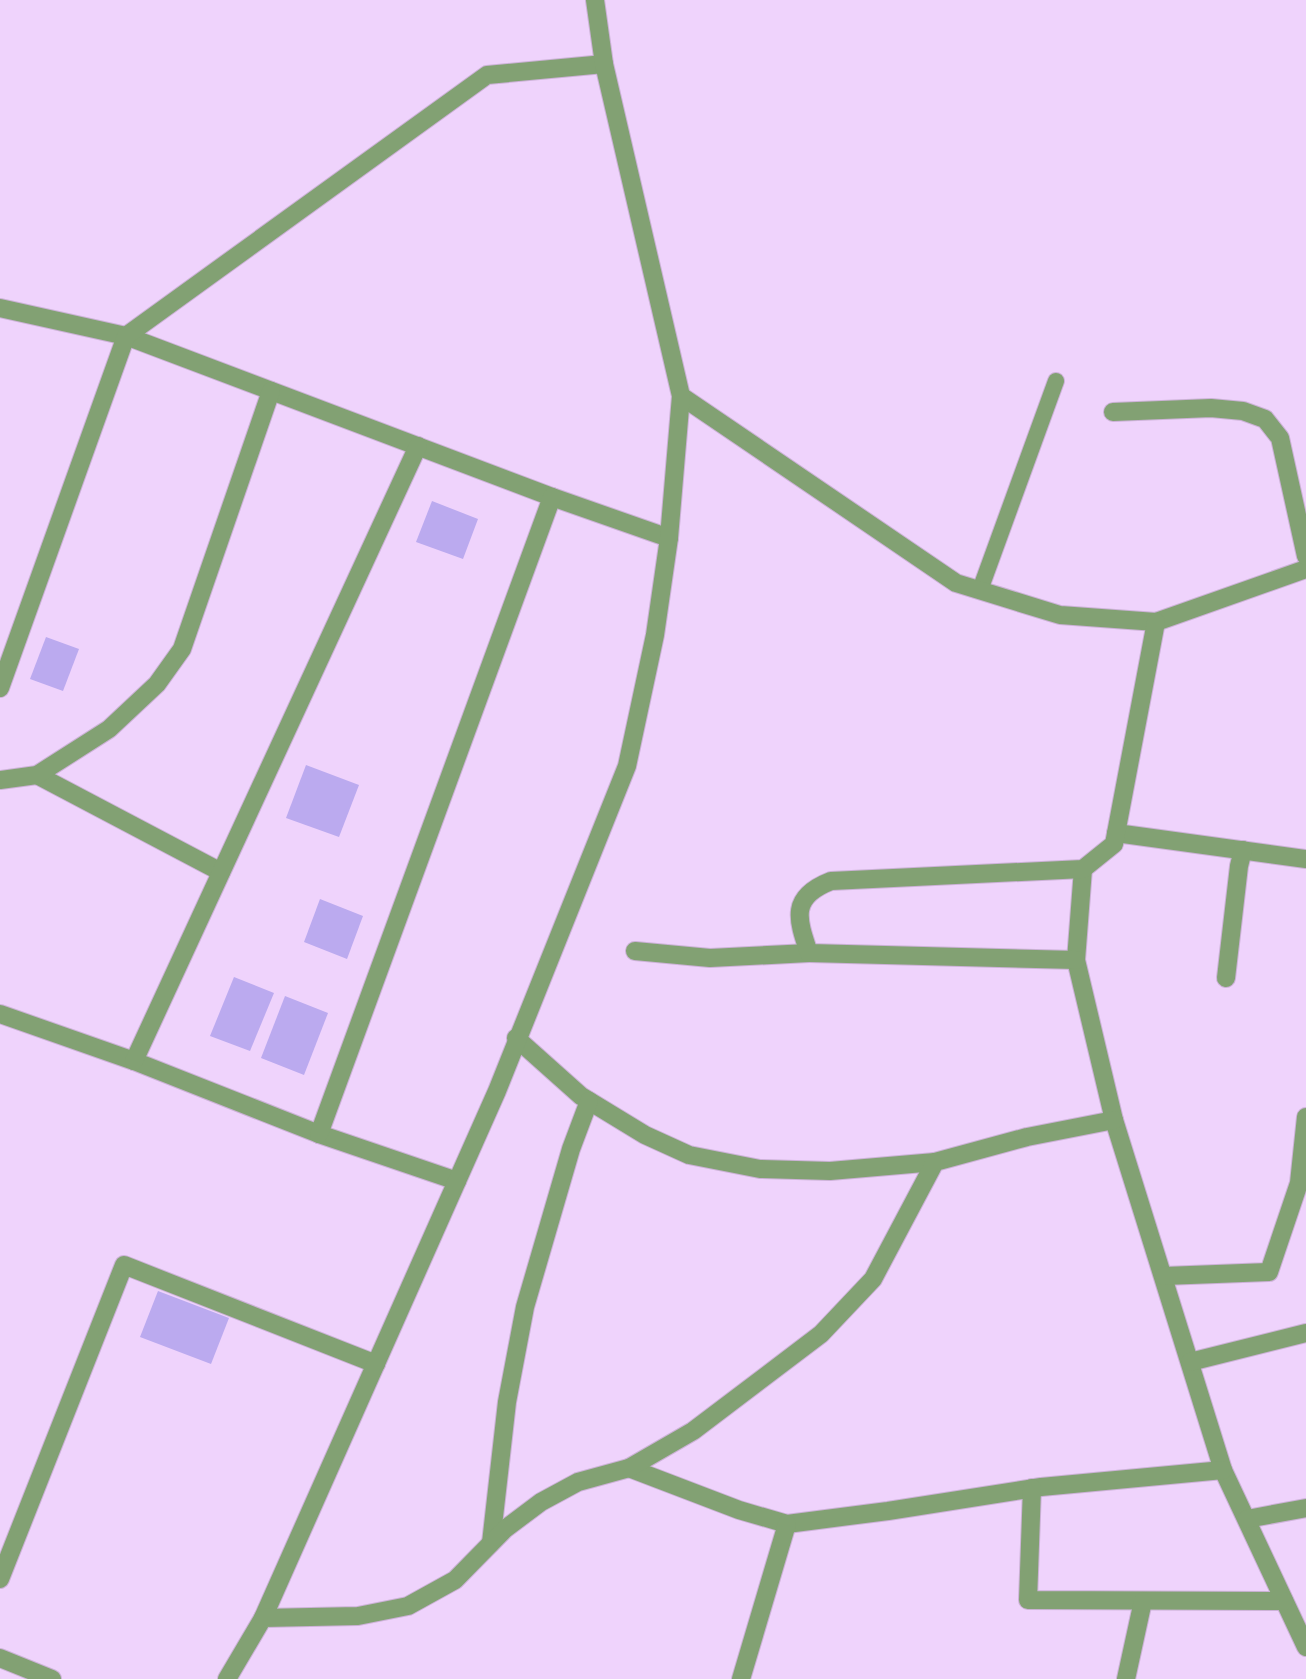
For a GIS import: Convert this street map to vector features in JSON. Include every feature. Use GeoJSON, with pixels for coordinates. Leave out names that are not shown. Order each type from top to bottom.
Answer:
{"type":"FeatureCollection","features":[{"type":"Feature","properties":{"kind":"street"},"geometry":{"type":"LineString","coordinates":[[227,1679],[262,1618],[457,1181],[496,1091],[627,766],[655,635],[669,538],[681,396],[604,64],[595,0]]}},
{"type":"Feature","properties":{"kind":"street"},"geometry":{"type":"LineString","coordinates":[[0,688],[126,336],[487,75],[604,64]]}},
{"type":"Feature","properties":{"kind":"street"},"geometry":{"type":"LineString","coordinates":[[0,308],[126,336],[552,497],[669,538]]}},
{"type":"Feature","properties":{"kind":"street"},"geometry":{"type":"LineString","coordinates":[[0,780],[37,775],[109,729],[157,684],[182,649],[271,391]]}},
{"type":"Feature","properties":{"kind":"street"},"geometry":{"type":"LineString","coordinates":[[681,396],[956,583],[1060,615],[1156,622],[1306,569]]}},
{"type":"Feature","properties":{"kind":"street"},"geometry":{"type":"LineString","coordinates":[[1113,412],[1211,408],[1243,411],[1265,418],[1280,438],[1306,556]]}},
{"type":"Feature","properties":{"kind":"street"},"geometry":{"type":"LineString","coordinates":[[134,1061],[418,446]]}},
{"type":"Feature","properties":{"kind":"street"},"geometry":{"type":"LineString","coordinates":[[319,1134],[552,497]]}},
{"type":"Feature","properties":{"kind":"street"},"geometry":{"type":"LineString","coordinates":[[810,953],[799,924],[801,904],[808,893],[831,881],[1083,869],[1114,844],[1156,622]]}},
{"type":"Feature","properties":{"kind":"street"},"geometry":{"type":"LineString","coordinates":[[37,775],[221,872]]}},
{"type":"Feature","properties":{"kind":"street"},"geometry":{"type":"LineString","coordinates":[[1116,833],[1306,859]]}},
{"type":"Feature","properties":{"kind":"street"},"geometry":{"type":"LineString","coordinates":[[1226,978],[1239,866],[1243,850]]}},
{"type":"Feature","properties":{"kind":"street"},"geometry":{"type":"LineString","coordinates":[[1083,869],[1076,960],[1114,1120],[1223,1470],[1306,1647]]}},
{"type":"Feature","properties":{"kind":"street"},"geometry":{"type":"LineString","coordinates":[[635,951],[710,958],[810,953],[1076,960]]}},
{"type":"Feature","properties":{"kind":"street"},"geometry":{"type":"LineString","coordinates":[[0,1014],[134,1061],[319,1134],[457,1181]]}},
{"type":"Feature","properties":{"kind":"street"},"geometry":{"type":"LineString","coordinates":[[516,1038],[581,1096],[645,1135],[688,1155],[760,1169],[830,1171],[935,1162],[1028,1137],[1114,1120]]}},
{"type":"Feature","properties":{"kind":"street"},"geometry":{"type":"LineString","coordinates":[[491,1544],[507,1402],[525,1306],[571,1149],[589,1101]]}},
{"type":"Feature","properties":{"kind":"street"},"geometry":{"type":"LineString","coordinates":[[1164,1276],[1269,1272],[1303,1182],[1306,1117]]}},
{"type":"Feature","properties":{"kind":"street"},"geometry":{"type":"LineString","coordinates":[[262,1618],[358,1616],[408,1606],[455,1580],[505,1529],[541,1502],[578,1482],[629,1468],[693,1431],[821,1334],[873,1279],[935,1162]]}},
{"type":"Feature","properties":{"kind":"street"},"geometry":{"type":"LineString","coordinates":[[0,1579],[124,1265],[376,1364]]}},
{"type":"Feature","properties":{"kind":"street"},"geometry":{"type":"LineString","coordinates":[[1190,1362],[1306,1333]]}},
{"type":"Feature","properties":{"kind":"street"},"geometry":{"type":"LineString","coordinates":[[629,1468],[740,1510],[786,1524],[888,1511],[1032,1488],[1223,1470]]}},
{"type":"Feature","properties":{"kind":"street"},"geometry":{"type":"LineString","coordinates":[[1032,1488],[1028,1600],[1284,1601]]}},
{"type":"Feature","properties":{"kind":"street"},"geometry":{"type":"LineString","coordinates":[[1246,1519],[1306,1508]]}},
{"type":"Feature","properties":{"kind":"street"},"geometry":{"type":"LineString","coordinates":[[741,1679],[786,1524]]}},
{"type":"Feature","properties":{"kind":"street"},"geometry":{"type":"LineString","coordinates":[[1126,1679],[1143,1601]]}},
{"type":"Feature","properties":{"kind":"street"},"geometry":{"type":"LineString","coordinates":[[0,1658],[52,1679]]}},
{"type":"Feature","properties":{"kind":"lane"},"geometry":{"type":"LineString","coordinates":[[980,590],[1056,381]]}},
{"type":"Feature","properties":{"kind":"building"},"geometry":{"type":"Polygon","coordinates":[[[432,501],[478,519],[463,559],[416,542],[432,501]]]}},
{"type":"Feature","properties":{"kind":"building"},"geometry":{"type":"Polygon","coordinates":[[[46,637],[79,649],[63,691],[30,679],[46,637]]]}},
{"type":"Feature","properties":{"kind":"building"},"geometry":{"type":"Polygon","coordinates":[[[306,765],[359,785],[339,837],[286,818],[306,765]]]}},
{"type":"Feature","properties":{"kind":"building"},"geometry":{"type":"Polygon","coordinates":[[[320,899],[363,916],[347,959],[304,942],[320,899]]]}},
{"type":"Feature","properties":{"kind":"building"},"geometry":{"type":"Polygon","coordinates":[[[234,977],[274,993],[250,1051],[210,1036],[234,977]]]}},
{"type":"Feature","properties":{"kind":"building"},"geometry":{"type":"Polygon","coordinates":[[[285,996],[328,1013],[304,1075],[261,1058],[285,996]]]}},
{"type":"Feature","properties":{"kind":"building"},"geometry":{"type":"Polygon","coordinates":[[[158,1291],[229,1318],[211,1364],[140,1337],[158,1291]]]}}]}
